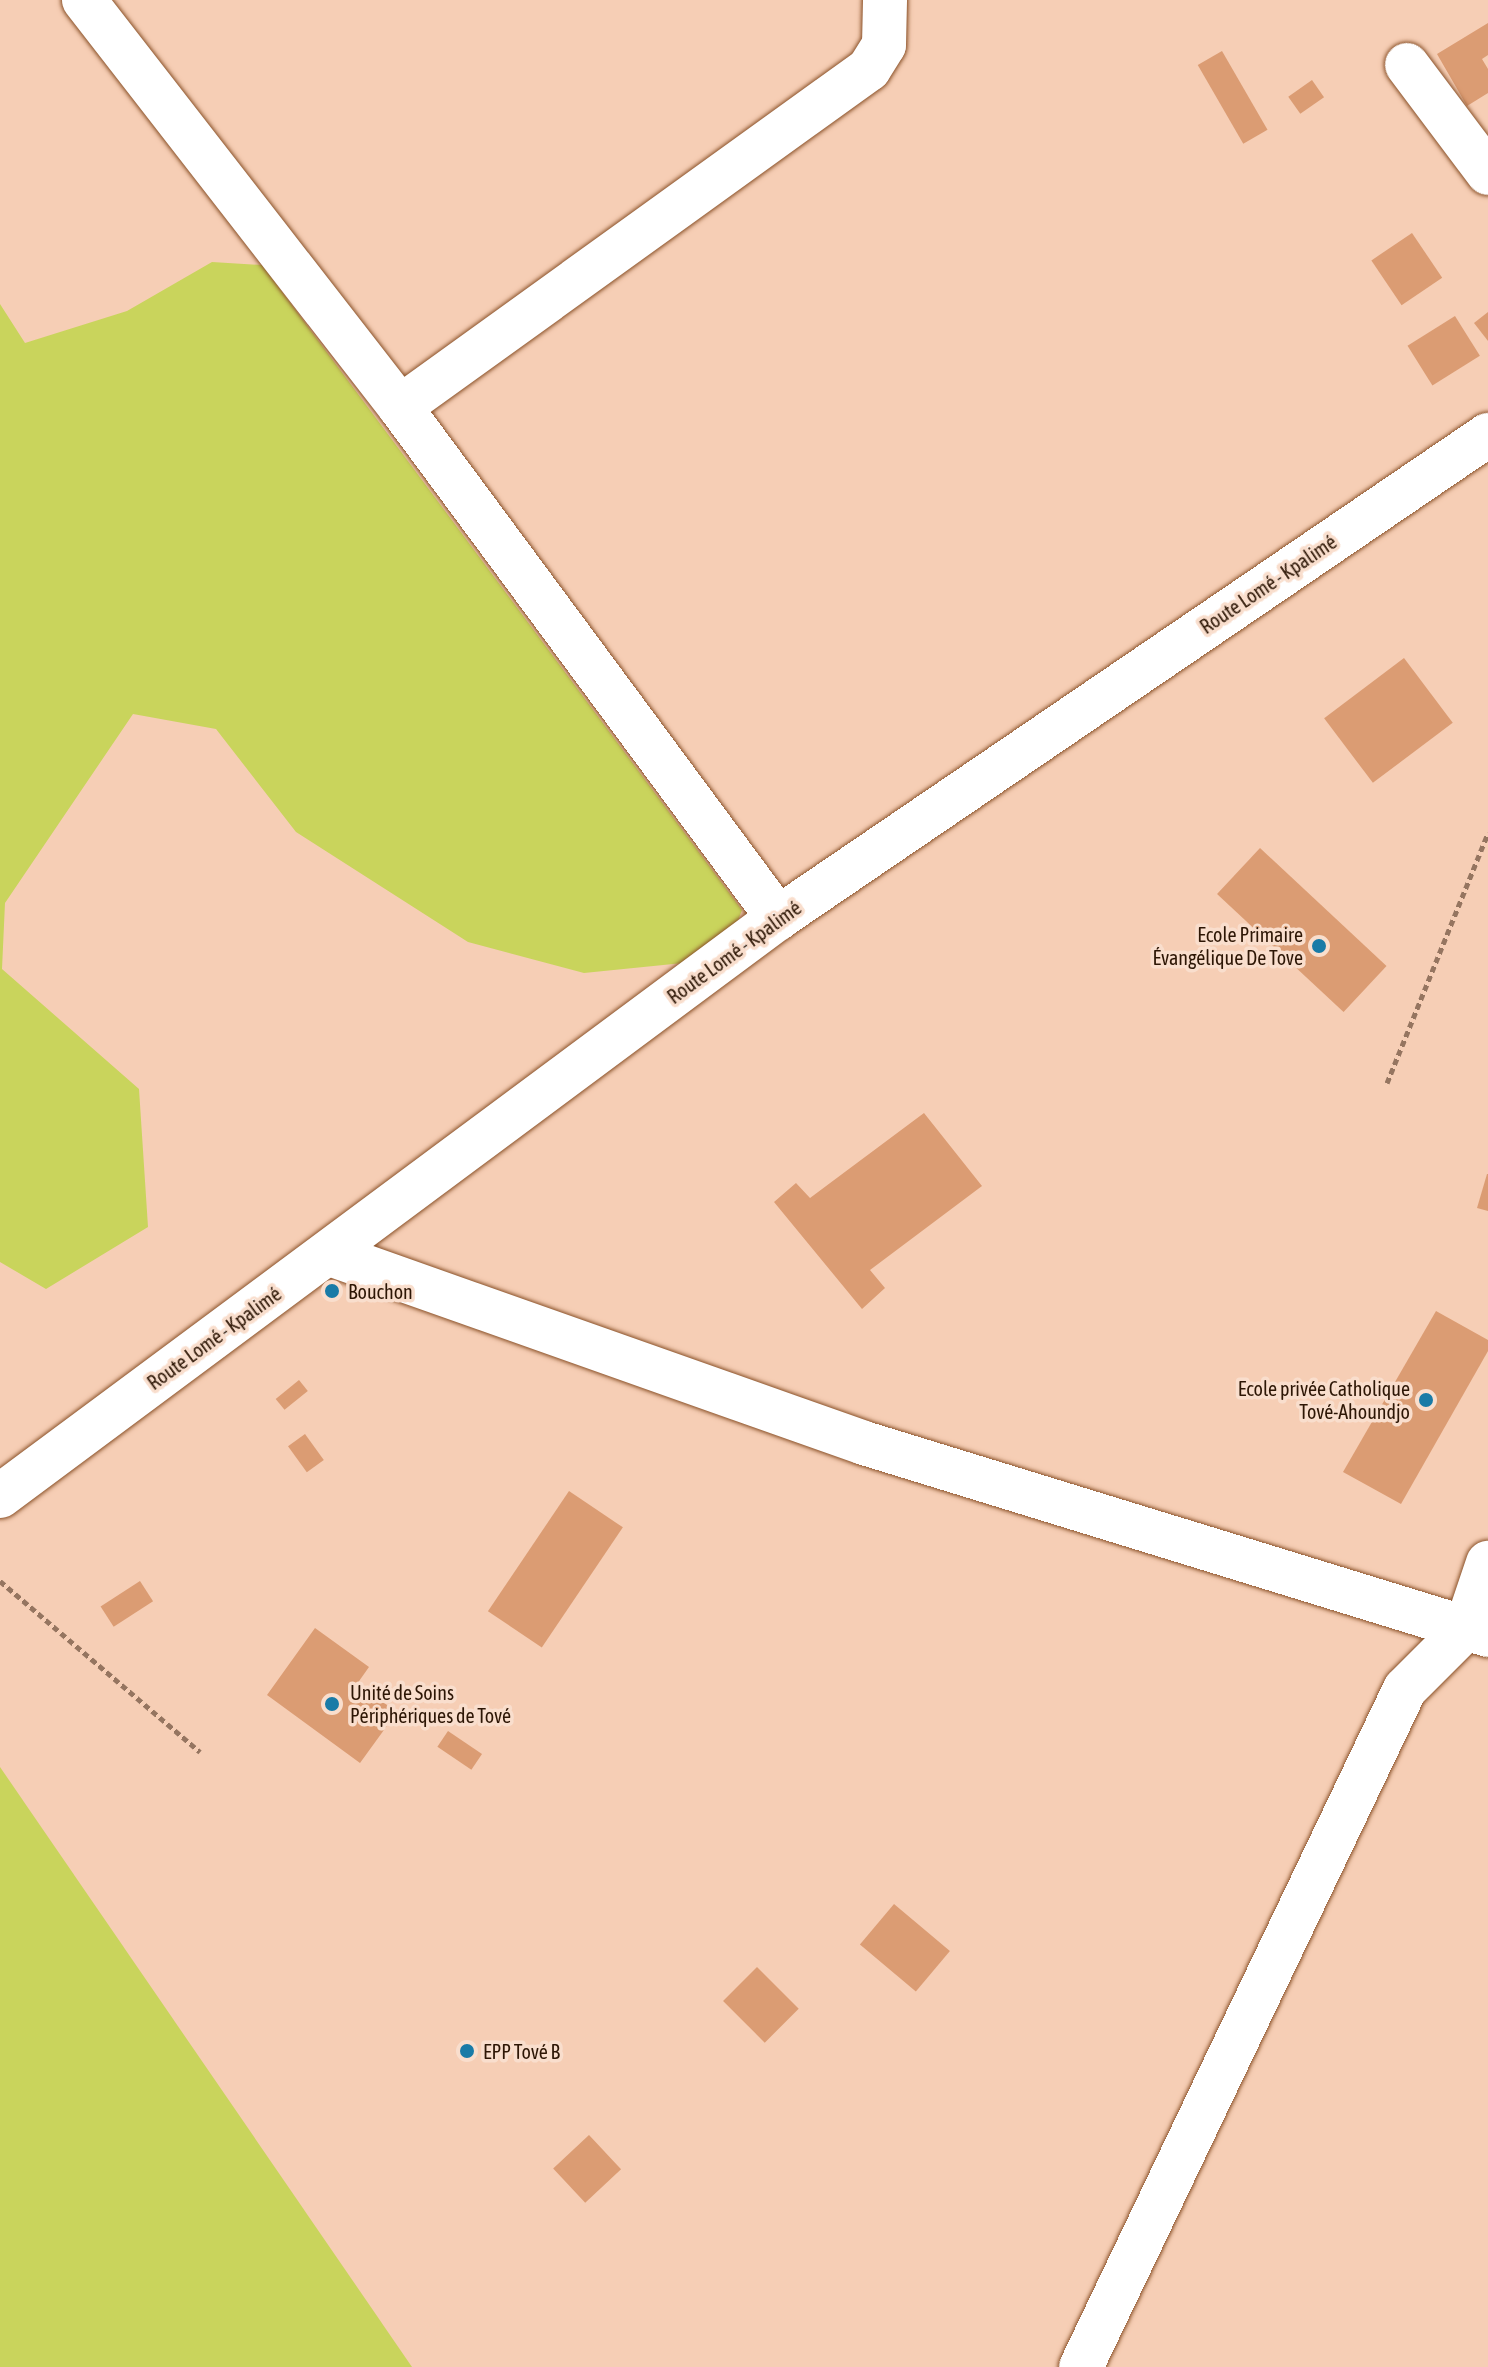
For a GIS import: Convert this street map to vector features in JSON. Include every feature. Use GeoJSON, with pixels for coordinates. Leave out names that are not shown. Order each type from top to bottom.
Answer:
{"type":"FeatureCollection","features":[{"type":"Feature","properties":{"kind":"street"},"geometry":{"type":"LineString","coordinates":[[84,0],[400,407],[778,918]]}},
{"type":"Feature","properties":{"kind":"street"},"geometry":{"type":"LineString","coordinates":[[400,407],[869,69],[884,45],[885,0]]}},
{"type":"Feature","properties":{"kind":"street"},"geometry":{"type":"LineString","coordinates":[[1407,65],[1488,173]]}},
{"type":"Feature","properties":{"kind":"street","name":"Route Lomé - Kpalimé"},"geometry":{"type":"LineString","coordinates":[[0,1496],[330,1254],[778,918],[1488,435]]}},
{"type":"Feature","properties":{"kind":"street"},"geometry":{"type":"LineString","coordinates":[[330,1254],[864,1443],[1477,1632]]}},
{"type":"Feature","properties":{"kind":"street"},"geometry":{"type":"LineString","coordinates":[[1081,2367],[1405,1689],[1477,1632],[1488,1563]]}},
{"type":"Feature","properties":{"kind":"path"},"geometry":{"type":"LineString","coordinates":[[1387,1083],[1488,833]]}},
{"type":"Feature","properties":{"kind":"path"},"geometry":{"type":"LineString","coordinates":[[0,1581],[200,1752]]}},
{"type":"Feature","properties":{"kind":"green space"},"geometry":{"type":"Polygon","coordinates":[[[212,262],[262,265],[742,910],[729,945],[683,963],[584,973],[468,942],[296,832],[216,729],[133,714],[5,903],[2,969],[139,1089],[148,1227],[46,1289],[0,1262],[0,304],[25,343],[127,311],[212,262]]]}},
{"type":"Feature","properties":{"kind":"green space"},"geometry":{"type":"Polygon","coordinates":[[[0,1767],[412,2367],[0,2367],[0,1767]]]}},
{"type":"Feature","properties":{"kind":"building"},"geometry":{"type":"Polygon","coordinates":[[[1488,23],[1488,55],[1482,59],[1488,69],[1488,93],[1467,106],[1437,54],[1488,23]]]}},
{"type":"Feature","properties":{"kind":"building"},"geometry":{"type":"Polygon","coordinates":[[[1222,51],[1268,130],[1243,144],[1198,65],[1222,51]]]}},
{"type":"Feature","properties":{"kind":"building"},"geometry":{"type":"Polygon","coordinates":[[[1312,80],[1324,97],[1300,114],[1288,97],[1312,80]]]}},
{"type":"Feature","properties":{"kind":"building"},"geometry":{"type":"Polygon","coordinates":[[[1412,233],[1442,278],[1402,305],[1371,260],[1412,233]]]}},
{"type":"Feature","properties":{"kind":"building"},"geometry":{"type":"Polygon","coordinates":[[[1488,312],[1488,341],[1474,323],[1488,312]]]}},
{"type":"Feature","properties":{"kind":"building"},"geometry":{"type":"Polygon","coordinates":[[[1455,316],[1480,356],[1432,386],[1408,346],[1455,316]]]}},
{"type":"Feature","properties":{"kind":"building"},"geometry":{"type":"Polygon","coordinates":[[[1404,658],[1453,723],[1373,783],[1324,718],[1404,658]]]}},
{"type":"Feature","properties":{"kind":"building"},"geometry":{"type":"Polygon","coordinates":[[[1260,848],[1387,966],[1344,1012],[1217,894],[1260,848]]]}},
{"type":"Feature","properties":{"kind":"building"},"geometry":{"type":"Polygon","coordinates":[[[924,1113],[982,1186],[870,1270],[885,1288],[862,1309],[774,1202],[796,1183],[810,1198],[924,1113]]]}},
{"type":"Feature","properties":{"kind":"building"},"geometry":{"type":"Polygon","coordinates":[[[1488,1174],[1488,1211],[1477,1208],[1488,1174]]]}},
{"type":"Feature","properties":{"kind":"building"},"geometry":{"type":"Polygon","coordinates":[[[1436,1311],[1488,1340],[1488,1351],[1401,1504],[1343,1472],[1436,1311]]]}},
{"type":"Feature","properties":{"kind":"building"},"geometry":{"type":"Polygon","coordinates":[[[299,1380],[308,1391],[284,1410],[276,1399],[299,1380]]]}},
{"type":"Feature","properties":{"kind":"building"},"geometry":{"type":"Polygon","coordinates":[[[305,1434],[324,1460],[307,1472],[288,1446],[305,1434]]]}},
{"type":"Feature","properties":{"kind":"building"},"geometry":{"type":"Polygon","coordinates":[[[569,1491],[623,1527],[542,1648],[488,1611],[569,1491]]]}},
{"type":"Feature","properties":{"kind":"building"},"geometry":{"type":"Polygon","coordinates":[[[140,1581],[153,1601],[114,1627],[101,1607],[140,1581]]]}},
{"type":"Feature","properties":{"kind":"building","name":"Unité de Soins Périphériques de Tové"},"geometry":{"type":"Polygon","coordinates":[[[315,1628],[369,1667],[357,1684],[397,1712],[360,1763],[267,1695],[315,1628]]]}},
{"type":"Feature","properties":{"kind":"building"},"geometry":{"type":"Polygon","coordinates":[[[448,1731],[482,1754],[471,1770],[437,1747],[448,1731]]]}},
{"type":"Feature","properties":{"kind":"building"},"geometry":{"type":"Polygon","coordinates":[[[894,1904],[950,1951],[916,1992],[860,1945],[894,1904]]]}},
{"type":"Feature","properties":{"kind":"building"},"geometry":{"type":"Polygon","coordinates":[[[757,1967],[799,2009],[765,2043],[723,2001],[757,1967]]]}},
{"type":"Feature","properties":{"kind":"building"},"geometry":{"type":"Polygon","coordinates":[[[589,2135],[621,2169],[585,2203],[553,2168],[589,2135]]]}},
{"type":"Feature","properties":{"kind":"place","name":"Ecole Primaire Évangélique De Tove"},"geometry":{"type":"Point","coordinates":[1319,946]}},
{"type":"Feature","properties":{"kind":"place","name":"Bouchon"},"geometry":{"type":"Point","coordinates":[332,1291]}},
{"type":"Feature","properties":{"kind":"place","name":"Ecole privée Catholique Tové-Ahoundjo"},"geometry":{"type":"Point","coordinates":[1426,1400]}},
{"type":"Feature","properties":{"kind":"place","name":"Unité de Soins Périphériques de Tové"},"geometry":{"type":"Point","coordinates":[332,1704]}},
{"type":"Feature","properties":{"kind":"place","name":"EPP Tové B"},"geometry":{"type":"Point","coordinates":[467,2051]}}]}
